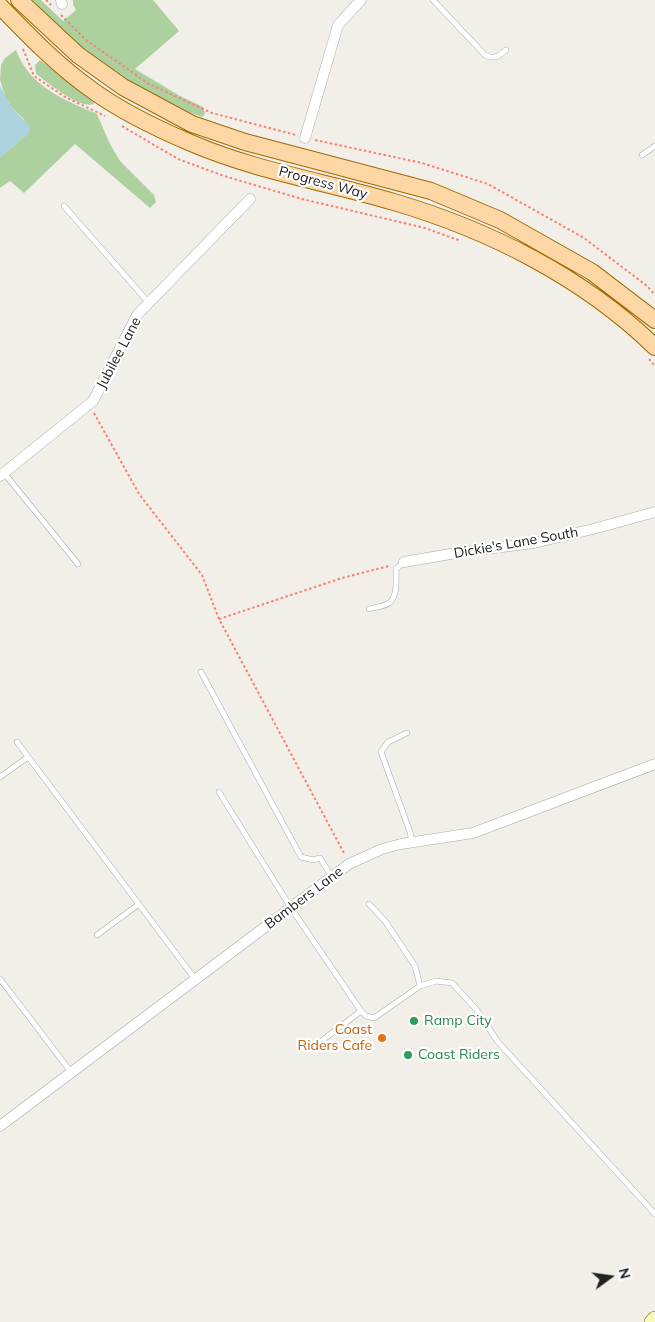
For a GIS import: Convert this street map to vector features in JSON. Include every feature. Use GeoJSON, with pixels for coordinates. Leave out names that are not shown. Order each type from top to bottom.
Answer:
{"type":"FeatureCollection","features":[{"type":"Feature","properties":{"kind":"main road","name":"Progress Way"},"geometry":{"type":"LineString","coordinates":[[19,0],[78,55],[123,87],[192,124],[245,142],[431,192],[491,217],[592,272],[655,320]]}},
{"type":"Feature","properties":{"kind":"main road","name":"Progress Way"},"geometry":{"type":"LineString","coordinates":[[0,6],[36,44],[92,90],[140,119],[192,143],[240,161],[394,202],[454,222],[507,244],[584,289],[639,331],[649,350]]}},
{"type":"Feature","properties":{"kind":"street"},"geometry":{"type":"LineString","coordinates":[[305,138],[338,24],[360,0]]}},
{"type":"Feature","properties":{"kind":"street","name":"Jubilee Lane"},"geometry":{"type":"LineString","coordinates":[[2,474],[93,401],[137,316],[250,199]]}},
{"type":"Feature","properties":{"kind":"street","name":"Dickie's Lane South"},"geometry":{"type":"LineString","coordinates":[[404,562],[462,552],[534,543],[655,512]]}},
{"type":"Feature","properties":{"kind":"street","name":"Bambers Lane"},"geometry":{"type":"LineString","coordinates":[[0,1126],[349,864],[382,849],[412,842],[473,833],[655,764]]}},
{"type":"Feature","properties":{"kind":"street"},"geometry":{"type":"LineString","coordinates":[[652,1322],[655,1319]]}},
{"type":"Feature","properties":{"kind":"lane"},"geometry":{"type":"LineString","coordinates":[[433,0],[485,55],[493,58],[506,50]]}},
{"type":"Feature","properties":{"kind":"lane"},"geometry":{"type":"LineString","coordinates":[[642,155],[655,146]]}},
{"type":"Feature","properties":{"kind":"lane"},"geometry":{"type":"LineString","coordinates":[[64,206],[150,303]]}},
{"type":"Feature","properties":{"kind":"lane"},"geometry":{"type":"LineString","coordinates":[[2,474],[78,564]]}},
{"type":"Feature","properties":{"kind":"lane"},"geometry":{"type":"LineString","coordinates":[[369,609],[388,604],[391,601],[395,588],[396,569],[404,562]]}},
{"type":"Feature","properties":{"kind":"lane"},"geometry":{"type":"LineString","coordinates":[[201,672],[301,857],[312,860],[320,858],[332,877]]}},
{"type":"Feature","properties":{"kind":"lane"},"geometry":{"type":"LineString","coordinates":[[407,733],[388,742],[381,752],[412,842]]}},
{"type":"Feature","properties":{"kind":"lane"},"geometry":{"type":"LineString","coordinates":[[17,742],[195,979]]}},
{"type":"Feature","properties":{"kind":"lane"},"geometry":{"type":"LineString","coordinates":[[0,778],[28,757]]}},
{"type":"Feature","properties":{"kind":"lane"},"geometry":{"type":"LineString","coordinates":[[220,792],[291,908],[366,1016],[374,1018],[420,986],[436,981],[452,983],[476,1009],[498,1042],[655,1214]]}},
{"type":"Feature","properties":{"kind":"lane"},"geometry":{"type":"LineString","coordinates":[[97,935],[139,904]]}},
{"type":"Feature","properties":{"kind":"lane"},"geometry":{"type":"LineString","coordinates":[[369,904],[385,921],[415,966],[420,986]]}},
{"type":"Feature","properties":{"kind":"lane"},"geometry":{"type":"LineString","coordinates":[[0,979],[71,1072]]}},
{"type":"Feature","properties":{"kind":"lane"},"geometry":{"type":"LineString","coordinates":[[320,1042],[361,1011]]}},
{"type":"Feature","properties":{"kind":"path"},"geometry":{"type":"LineString","coordinates":[[46,0],[59,6],[86,40],[149,84],[212,113],[305,138],[422,164],[488,184],[584,238],[647,286],[655,295]]}},
{"type":"Feature","properties":{"kind":"path"},"geometry":{"type":"LineString","coordinates":[[23,49],[34,76],[65,97],[107,117]]}},
{"type":"Feature","properties":{"kind":"path"},"geometry":{"type":"LineString","coordinates":[[115,122],[178,159],[224,176],[302,199],[425,228],[462,241]]}},
{"type":"Feature","properties":{"kind":"path"},"geometry":{"type":"LineString","coordinates":[[649,350],[655,366]]}},
{"type":"Feature","properties":{"kind":"path"},"geometry":{"type":"LineString","coordinates":[[89,404],[139,494],[202,575],[219,619],[349,864]]}},
{"type":"Feature","properties":{"kind":"path"},"geometry":{"type":"LineString","coordinates":[[219,619],[342,578],[404,562]]}},
{"type":"Feature","properties":{"kind":"green space"},"geometry":{"type":"Polygon","coordinates":[[[31,0],[41,0],[63,21],[76,10],[73,0],[153,0],[179,31],[135,69],[180,96],[203,107],[205,114],[202,117],[154,96],[110,69],[69,36],[31,0]]]}},
{"type":"Feature","properties":{"kind":"green space"},"geometry":{"type":"Polygon","coordinates":[[[16,50],[22,63],[39,83],[60,97],[97,114],[110,144],[120,161],[154,195],[156,202],[150,208],[75,144],[24,193],[10,181],[0,188],[0,157],[29,133],[24,119],[12,108],[5,96],[0,80],[1,65],[5,58],[16,50]]]}},
{"type":"Feature","properties":{"kind":"green space"},"geometry":{"type":"Polygon","coordinates":[[[40,60],[93,98],[94,104],[87,105],[72,99],[36,74],[35,65],[40,60]]]}},
{"type":"Feature","properties":{"kind":"water"},"geometry":{"type":"Polygon","coordinates":[[[0,86],[12,108],[30,126],[29,133],[0,157],[0,86]]]}},
{"type":"Feature","properties":{"kind":"place","name":"Ramp City"},"geometry":{"type":"Point","coordinates":[414,1021]}},
{"type":"Feature","properties":{"kind":"place","name":"Coast Riders Cafe"},"geometry":{"type":"Point","coordinates":[382,1038]}},
{"type":"Feature","properties":{"kind":"place","name":"Coast Riders"},"geometry":{"type":"Point","coordinates":[408,1055]}}]}
